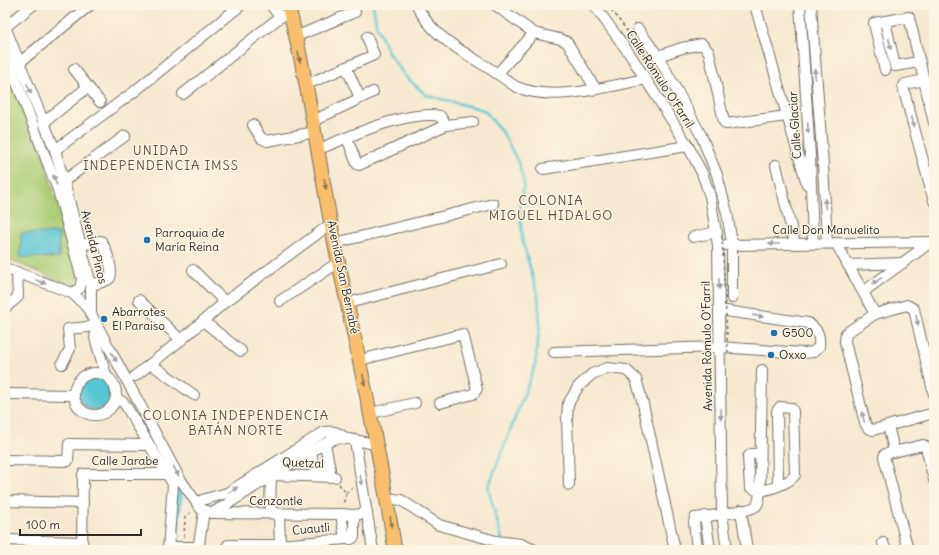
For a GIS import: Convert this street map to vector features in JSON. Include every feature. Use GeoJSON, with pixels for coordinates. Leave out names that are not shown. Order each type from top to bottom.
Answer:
{"type":"FeatureCollection","features":[{"type":"Feature","properties":{"kind":"main road","name":"Avenida San Bernabé"},"geometry":{"type":"LineString","coordinates":[[286,12],[296,37],[319,149],[335,243],[377,444],[395,550]]}},
{"type":"Feature","properties":{"kind":"street"},"geometry":{"type":"LineString","coordinates":[[5,27],[33,5]]}},
{"type":"Feature","properties":{"kind":"street"},"geometry":{"type":"LineString","coordinates":[[19,63],[90,5]]}},
{"type":"Feature","properties":{"kind":"street"},"geometry":{"type":"LineString","coordinates":[[55,150],[135,90],[242,5]]}},
{"type":"Feature","properties":{"kind":"street"},"geometry":{"type":"LineString","coordinates":[[183,94],[286,12],[271,5]]}},
{"type":"Feature","properties":{"kind":"street"},"geometry":{"type":"LineString","coordinates":[[417,5],[423,18],[436,32],[458,49],[498,73],[515,86],[527,90],[554,93],[595,88],[646,79]]}},
{"type":"Feature","properties":{"kind":"street"},"geometry":{"type":"LineString","coordinates":[[495,5],[534,33],[567,42],[595,88]]}},
{"type":"Feature","properties":{"kind":"street","name":"Calle Rómulo O'Farril"},"geometry":{"type":"LineString","coordinates":[[543,169],[688,146],[646,79],[594,5]]}},
{"type":"Feature","properties":{"kind":"street"},"geometry":{"type":"LineString","coordinates":[[755,5],[811,194]]}},
{"type":"Feature","properties":{"kind":"street","name":"Calle Glaciar"},"geometry":{"type":"LineString","coordinates":[[800,5],[810,156],[813,243]]}},
{"type":"Feature","properties":{"kind":"street","name":"Calle Glaciar"},"geometry":{"type":"LineString","coordinates":[[811,5],[823,165],[831,243]]}},
{"type":"Feature","properties":{"kind":"street"},"geometry":{"type":"LineString","coordinates":[[296,37],[355,12]]}},
{"type":"Feature","properties":{"kind":"street"},"geometry":{"type":"LineString","coordinates":[[885,70],[874,23],[909,18],[934,123]]}},
{"type":"Feature","properties":{"kind":"street"},"geometry":{"type":"LineString","coordinates":[[885,21],[895,66],[919,62]]}},
{"type":"Feature","properties":{"kind":"street","name":"Avenida Pinos"},"geometry":{"type":"LineString","coordinates":[[5,27],[55,150],[90,284],[92,299],[90,310],[97,326],[180,479],[205,510]]}},
{"type":"Feature","properties":{"kind":"street"},"geometry":{"type":"LineString","coordinates":[[638,29],[658,56],[701,135],[717,175],[727,213],[732,244],[732,298]]}},
{"type":"Feature","properties":{"kind":"street"},"geometry":{"type":"LineString","coordinates":[[498,73],[534,33]]}},
{"type":"Feature","properties":{"kind":"street"},"geometry":{"type":"LineString","coordinates":[[305,85],[374,55],[367,37]]}},
{"type":"Feature","properties":{"kind":"street"},"geometry":{"type":"LineString","coordinates":[[658,56],[682,48],[702,44],[709,52],[724,122],[726,124],[788,116]]}},
{"type":"Feature","properties":{"kind":"street","name":"Avenida Pinos"},"geometry":{"type":"LineString","coordinates":[[5,52],[58,190],[82,278],[80,288],[72,294]]}},
{"type":"Feature","properties":{"kind":"street"},"geometry":{"type":"LineString","coordinates":[[346,67],[360,98]]}},
{"type":"Feature","properties":{"kind":"street"},"geometry":{"type":"LineString","coordinates":[[74,69],[100,102]]}},
{"type":"Feature","properties":{"kind":"street"},"geometry":{"type":"LineString","coordinates":[[924,80],[905,84],[903,87],[934,201]]}},
{"type":"Feature","properties":{"kind":"street"},"geometry":{"type":"LineString","coordinates":[[43,123],[88,87]]}},
{"type":"Feature","properties":{"kind":"street"},"geometry":{"type":"LineString","coordinates":[[253,125],[261,138],[267,141],[314,127],[360,98],[373,92]]}},
{"type":"Feature","properties":{"kind":"street"},"geometry":{"type":"LineString","coordinates":[[319,149],[380,125],[422,115],[440,116],[446,125]]}},
{"type":"Feature","properties":{"kind":"street"},"geometry":{"type":"LineString","coordinates":[[347,138],[357,164],[362,165],[446,125],[473,122]]}},
{"type":"Feature","properties":{"kind":"street"},"geometry":{"type":"LineString","coordinates":[[64,181],[125,136]]}},
{"type":"Feature","properties":{"kind":"street","name":"Avenida Rómulo O'Farril"},"geometry":{"type":"LineString","coordinates":[[688,146],[702,173],[710,196],[719,237],[722,513],[727,550]]}},
{"type":"Feature","properties":{"kind":"street"},"geometry":{"type":"LineString","coordinates":[[776,165],[794,244]]}},
{"type":"Feature","properties":{"kind":"street"},"geometry":{"type":"LineString","coordinates":[[335,243],[493,204]]}},
{"type":"Feature","properties":{"kind":"street"},"geometry":{"type":"LineString","coordinates":[[135,376],[181,340],[225,302],[332,223]]}},
{"type":"Feature","properties":{"kind":"street","name":"Calle Don Manuelito"},"geometry":{"type":"LineString","coordinates":[[693,237],[719,237],[732,244],[933,242]]}},
{"type":"Feature","properties":{"kind":"street"},"geometry":{"type":"LineString","coordinates":[[80,244],[102,241],[112,270],[111,276],[108,280],[90,284]]}},
{"type":"Feature","properties":{"kind":"street"},"geometry":{"type":"LineString","coordinates":[[863,292],[933,242]]}},
{"type":"Feature","properties":{"kind":"street"},"geometry":{"type":"LineString","coordinates":[[831,243],[848,264],[875,314]]}},
{"type":"Feature","properties":{"kind":"street"},"geometry":{"type":"LineString","coordinates":[[280,301],[339,262]]}},
{"type":"Feature","properties":{"kind":"street"},"geometry":{"type":"LineString","coordinates":[[848,264],[903,263]]}},
{"type":"Feature","properties":{"kind":"street"},"geometry":{"type":"LineString","coordinates":[[348,303],[501,264]]}},
{"type":"Feature","properties":{"kind":"street"},"geometry":{"type":"LineString","coordinates":[[5,268],[72,294],[90,310]]}},
{"type":"Feature","properties":{"kind":"street"},"geometry":{"type":"LineString","coordinates":[[193,270],[225,302]]}},
{"type":"Feature","properties":{"kind":"street"},"geometry":{"type":"LineString","coordinates":[[5,308],[18,297],[17,272]]}},
{"type":"Feature","properties":{"kind":"street"},"geometry":{"type":"LineString","coordinates":[[139,300],[181,340]]}},
{"type":"Feature","properties":{"kind":"street"},"geometry":{"type":"LineString","coordinates":[[934,395],[914,309],[907,305],[875,314],[846,333],[845,342],[865,423],[868,428],[873,430],[934,413]]}},
{"type":"Feature","properties":{"kind":"street"},"geometry":{"type":"LineString","coordinates":[[554,352],[719,347],[803,353],[813,352],[819,347],[820,338],[818,331],[808,323],[720,310]]}},
{"type":"Feature","properties":{"kind":"street"},"geometry":{"type":"LineString","coordinates":[[203,321],[240,351]]}},
{"type":"Feature","properties":{"kind":"street"},"geometry":{"type":"LineString","coordinates":[[62,364],[70,349],[68,328],[97,326],[95,338],[106,375]]}},
{"type":"Feature","properties":{"kind":"street"},"geometry":{"type":"LineString","coordinates":[[360,360],[463,334],[476,392],[440,403]]}},
{"type":"Feature","properties":{"kind":"street"},"geometry":{"type":"LineString","coordinates":[[151,364],[194,395]]}},
{"type":"Feature","properties":{"kind":"street"},"geometry":{"type":"LineString","coordinates":[[569,485],[568,404],[578,387],[592,374],[607,368],[626,370],[636,379],[643,404],[675,550]]}},
{"type":"Feature","properties":{"kind":"street"},"geometry":{"type":"LineString","coordinates":[[762,370],[760,454],[749,455],[748,485],[760,491],[778,486],[791,480],[795,475],[793,410],[788,407],[780,407],[777,411],[778,486]]}},
{"type":"Feature","properties":{"kind":"street"},"geometry":{"type":"LineString","coordinates":[[94,372],[106,375],[113,381],[116,389],[116,398],[112,408],[104,414],[94,416],[84,412],[76,405],[73,395],[76,384],[84,375],[94,372]]}},
{"type":"Feature","properties":{"kind":"street"},"geometry":{"type":"LineString","coordinates":[[5,394],[73,395]]}},
{"type":"Feature","properties":{"kind":"street"},"geometry":{"type":"LineString","coordinates":[[116,398],[124,403],[172,484],[183,548]]}},
{"type":"Feature","properties":{"kind":"street"},"geometry":{"type":"LineString","coordinates":[[371,413],[415,403]]}},
{"type":"Feature","properties":{"kind":"street"},"geometry":{"type":"LineString","coordinates":[[888,426],[894,450]]}},
{"type":"Feature","properties":{"kind":"street"},"geometry":{"type":"LineString","coordinates":[[205,510],[202,500],[228,493],[324,432],[338,432],[351,440],[367,513],[373,550]]}},
{"type":"Feature","properties":{"kind":"street"},"geometry":{"type":"LineString","coordinates":[[183,548],[205,510],[234,500],[270,475],[325,444],[338,438],[377,444]]}},
{"type":"Feature","properties":{"kind":"street"},"geometry":{"type":"LineString","coordinates":[[5,460],[68,461],[69,444],[148,445]]}},
{"type":"Feature","properties":{"kind":"street"},"geometry":{"type":"LineString","coordinates":[[311,452],[315,472],[330,469],[325,444]]}},
{"type":"Feature","properties":{"kind":"street"},"geometry":{"type":"LineString","coordinates":[[908,550],[884,457],[885,454],[894,450],[923,445],[926,447],[934,480]]}},
{"type":"Feature","properties":{"kind":"street","name":"Calle Jarabe"},"geometry":{"type":"LineString","coordinates":[[83,503],[84,474],[166,474]]}},
{"type":"Feature","properties":{"kind":"street"},"geometry":{"type":"LineString","coordinates":[[270,475],[270,510],[279,515],[280,545]]}},
{"type":"Feature","properties":{"kind":"street","name":"Quetzal"},"geometry":{"type":"LineString","coordinates":[[270,475],[335,478]]}},
{"type":"Feature","properties":{"kind":"street"},"geometry":{"type":"LineString","coordinates":[[697,550],[694,519],[741,510],[757,505],[760,491]]}},
{"type":"Feature","properties":{"kind":"street"},"geometry":{"type":"LineString","coordinates":[[387,498],[400,500],[439,525],[496,542],[535,550]]}},
{"type":"Feature","properties":{"kind":"street"},"geometry":{"type":"LineString","coordinates":[[5,501],[83,503],[82,546],[5,540]]}},
{"type":"Feature","properties":{"kind":"street","name":"Cenzontle"},"geometry":{"type":"LineString","coordinates":[[205,510],[279,515],[354,515],[367,513]]}},
{"type":"Feature","properties":{"kind":"street"},"geometry":{"type":"LineString","coordinates":[[741,510],[747,550]]}},
{"type":"Feature","properties":{"kind":"street"},"geometry":{"type":"LineString","coordinates":[[341,514],[345,539],[351,540],[354,537],[354,515]]}},
{"type":"Feature","properties":{"kind":"street"},"geometry":{"type":"LineString","coordinates":[[705,516],[710,550]]}},
{"type":"Feature","properties":{"kind":"street","name":"Cuautli"},"geometry":{"type":"LineString","coordinates":[[225,550],[228,545],[280,545],[345,539]]}},
{"type":"Feature","properties":{"kind":"path"},"geometry":{"type":"LineString","coordinates":[[608,5],[636,43],[661,82]]}},
{"type":"Feature","properties":{"kind":"path"},"geometry":{"type":"LineString","coordinates":[[719,237],[728,355]]}},
{"type":"Feature","properties":{"kind":"path"},"geometry":{"type":"LineString","coordinates":[[335,478],[346,493],[341,514]]}},
{"type":"Feature","properties":{"kind":"path"},"geometry":{"type":"LineString","coordinates":[[183,548],[185,518],[205,510]]}},
{"type":"Feature","properties":{"kind":"green space"},"geometry":{"type":"Polygon","coordinates":[[[5,64],[44,159],[78,278],[75,287],[5,258],[5,64]]]}},
{"type":"Feature","properties":{"kind":"water"},"geometry":{"type":"Polygon","coordinates":[[[21,233],[59,233],[59,258],[20,257],[21,233]]]}},
{"type":"Feature","properties":{"kind":"water"},"geometry":{"type":"Polygon","coordinates":[[[92,376],[98,376],[102,377],[109,383],[112,393],[111,400],[105,407],[98,410],[92,410],[88,409],[81,403],[78,396],[78,390],[79,386],[85,379],[92,376]]]}},
{"type":"Feature","properties":{"kind":"waterway"},"geometry":{"type":"LineString","coordinates":[[373,5],[377,27],[383,41],[389,54],[406,77],[426,95],[484,110],[503,133],[519,164],[524,184],[520,204],[522,239],[538,296],[540,323],[535,366],[488,488],[502,539]]}},
{"type":"Feature","properties":{"kind":"waterway"},"geometry":{"type":"LineString","coordinates":[[174,550],[179,493],[177,477]]}},
{"type":"Feature","properties":{"kind":"place","name":"Parroquia de María Reina"},"geometry":{"type":"Point","coordinates":[147,240]}},
{"type":"Feature","properties":{"kind":"place","name":"Abarrotes El Paraiso"},"geometry":{"type":"Point","coordinates":[104,319]}},
{"type":"Feature","properties":{"kind":"place","name":"G500"},"geometry":{"type":"Point","coordinates":[774,333]}},
{"type":"Feature","properties":{"kind":"place","name":"Oxxo"},"geometry":{"type":"Point","coordinates":[771,355]}},
{"type":"Feature","properties":{"kind":"district","name":"UNIDAD INDEPENDENCIA IMSS"},"geometry":{"type":"Point","coordinates":[161,158]}},
{"type":"Feature","properties":{"kind":"district","name":"COLONIA MIGUEL HIDALGO"},"geometry":{"type":"Point","coordinates":[551,208]}},
{"type":"Feature","properties":{"kind":"district","name":"COLONIA INDEPENDENCIA BATÁN NORTE"},"geometry":{"type":"Point","coordinates":[236,422]}}]}
